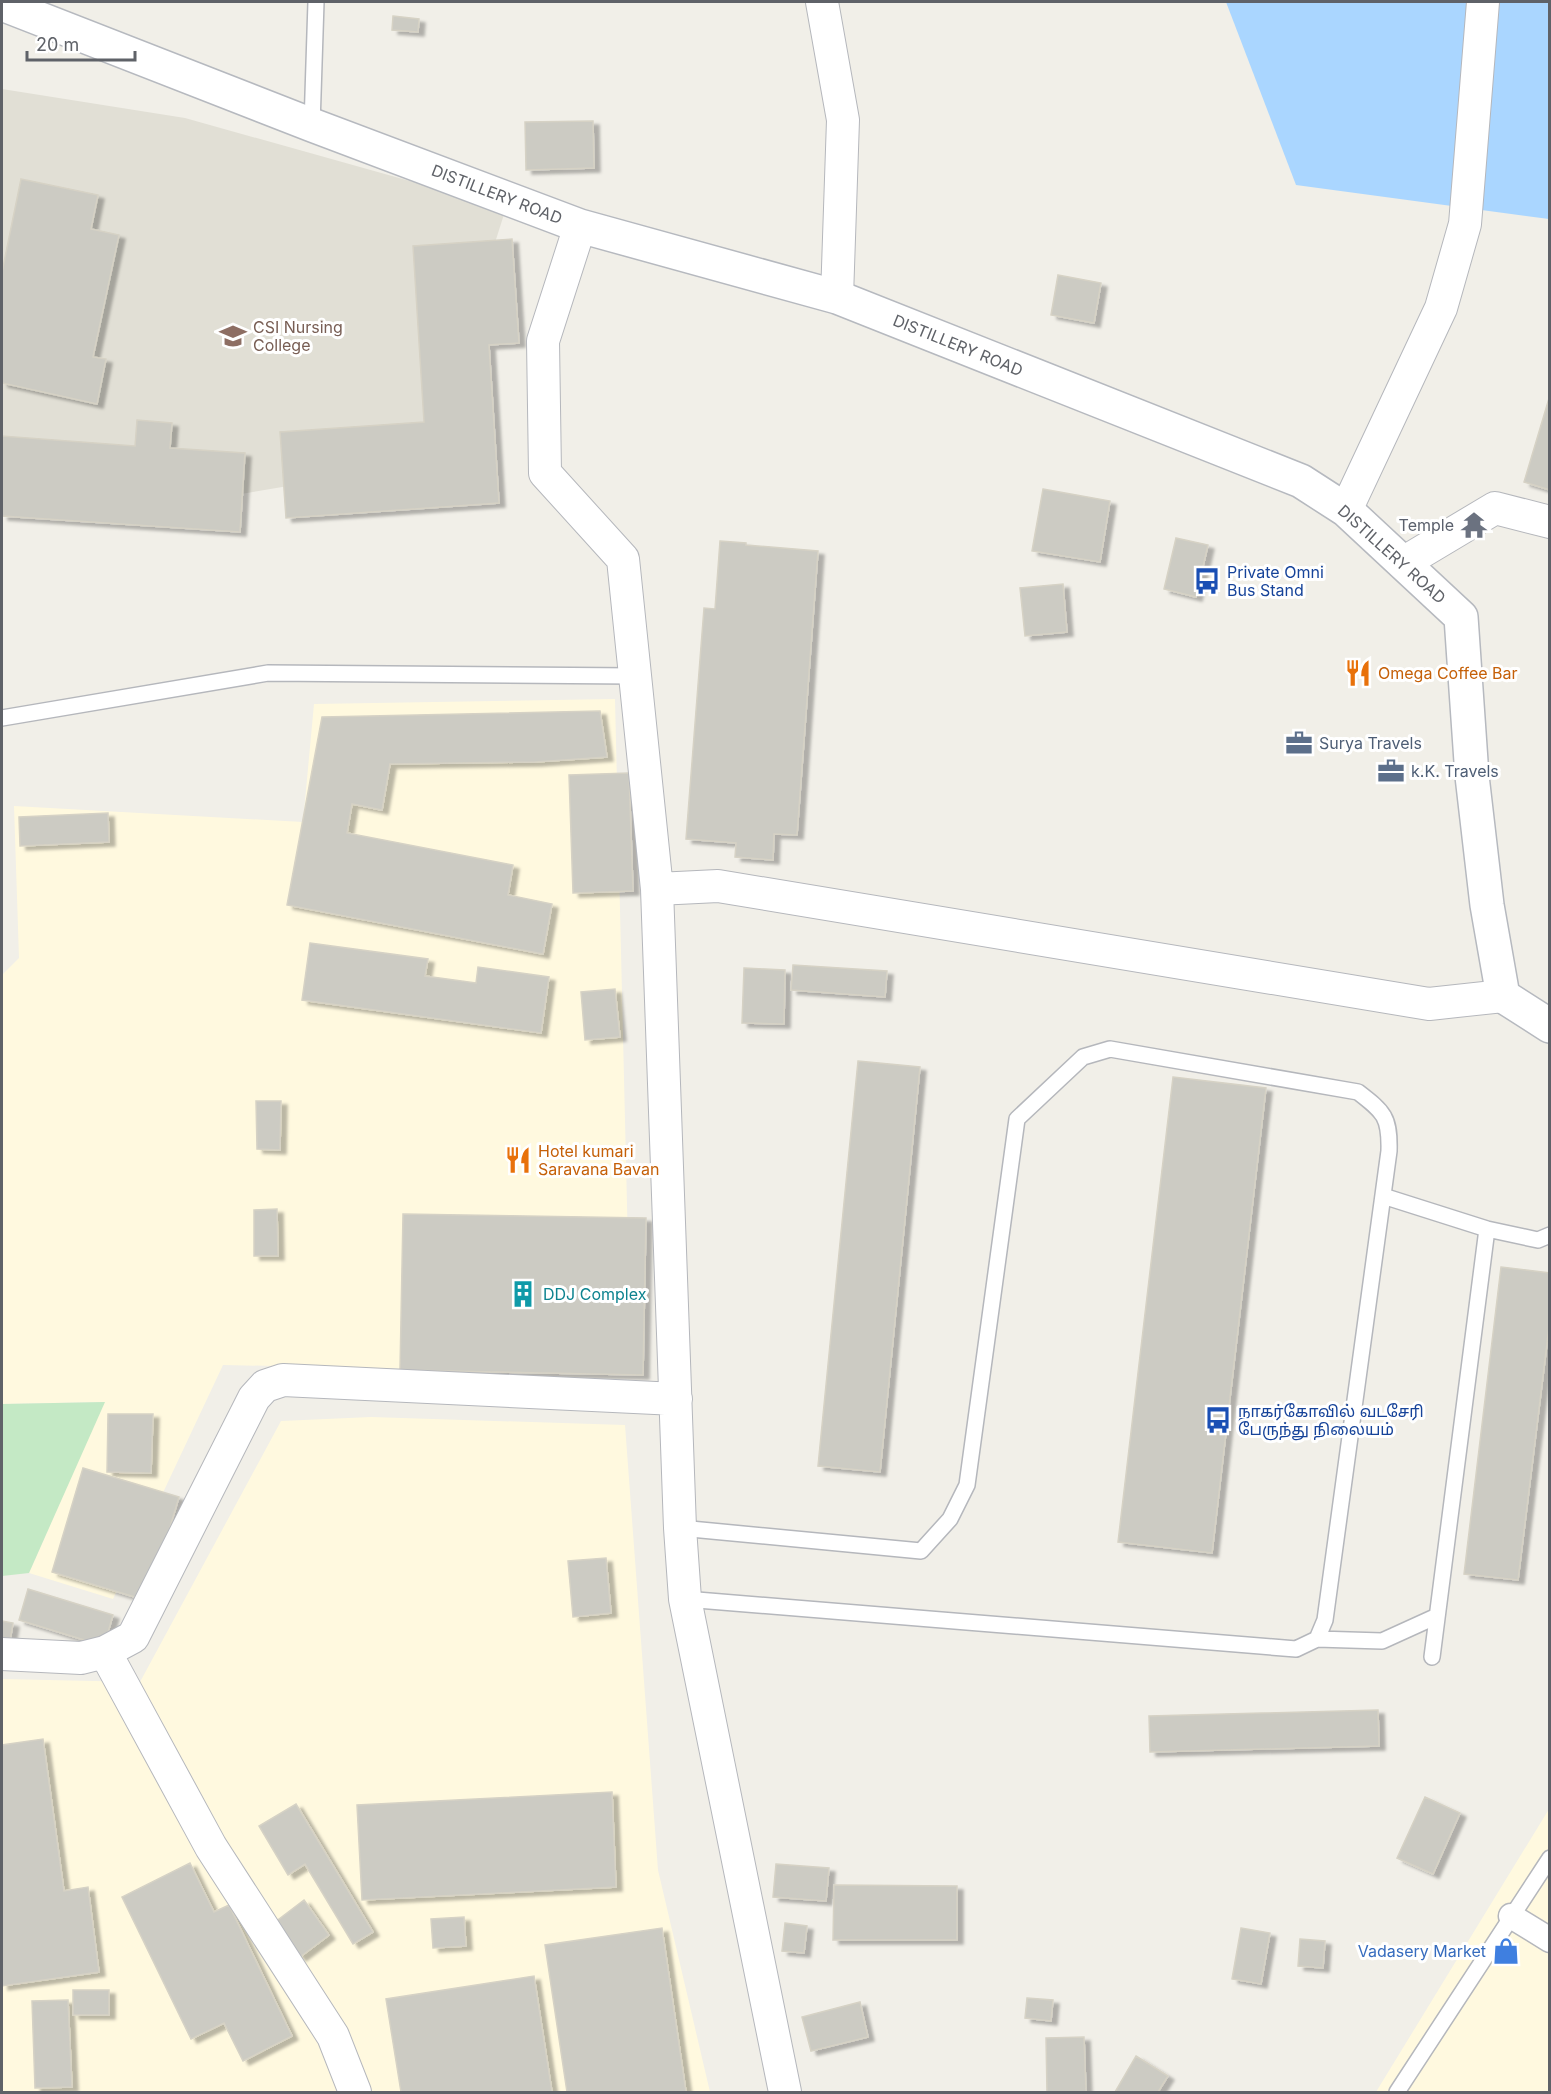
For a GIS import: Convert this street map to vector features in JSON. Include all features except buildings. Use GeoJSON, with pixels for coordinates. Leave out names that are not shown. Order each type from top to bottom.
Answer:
{"type":"FeatureCollection","features":[{"type":"Feature","properties":{"kind":"main road","name":"DISTILLERY ROAD"},"geometry":{"type":"LineString","coordinates":[[6,4],[312,125],[580,226],[837,297],[1301,481],[1346,510],[1461,616],[1475,800],[1487,904],[1503,996]]}},
{"type":"Feature","properties":{"kind":"main road"},"geometry":{"type":"LineString","coordinates":[[1503,996],[1550,1026]]}},
{"type":"Feature","properties":{"kind":"street"},"geometry":{"type":"LineString","coordinates":[[822,2],[843,120],[837,297]]}},
{"type":"Feature","properties":{"kind":"street"},"geometry":{"type":"LineString","coordinates":[[1346,510],[1441,308],[1465,224],[1483,2]]}},
{"type":"Feature","properties":{"kind":"street"},"geometry":{"type":"LineString","coordinates":[[580,226],[543,341],[545,473],[623,559],[657,889],[680,1528],[685,1599],[785,2092]]}},
{"type":"Feature","properties":{"kind":"street"},"geometry":{"type":"LineString","coordinates":[[1403,563],[1495,508],[1550,522]]}},
{"type":"Feature","properties":{"kind":"street"},"geometry":{"type":"LineString","coordinates":[[657,889],[718,886],[1429,1004],[1503,996]]}},
{"type":"Feature","properties":{"kind":"street"},"geometry":{"type":"LineString","coordinates":[[2,1654],[81,1658],[105,1652],[134,1637],[254,1398],[265,1386],[284,1380],[676,1399]]}},
{"type":"Feature","properties":{"kind":"street"},"geometry":{"type":"LineString","coordinates":[[105,1652],[211,1847],[333,2036],[355,2092]]}},
{"type":"Feature","properties":{"kind":"street"},"geometry":{"type":"LineString","coordinates":[[1511,1916],[1550,1940]]}},
{"type":"Feature","properties":{"kind":"lane"},"geometry":{"type":"LineString","coordinates":[[312,125],[316,2]]}},
{"type":"Feature","properties":{"kind":"lane"},"geometry":{"type":"LineString","coordinates":[[2,718],[268,673],[634,676]]}},
{"type":"Feature","properties":{"kind":"lane"},"geometry":{"type":"LineString","coordinates":[[680,1528],[921,1551],[950,1519],[967,1485],[1017,1119],[1083,1057],[1110,1049],[1358,1092],[1380,1110],[1390,1129],[1383,1196],[1325,1620],[1317,1639]]}},
{"type":"Feature","properties":{"kind":"lane"},"geometry":{"type":"LineString","coordinates":[[1383,1196],[1487,1229],[1538,1240],[1550,1235]]}},
{"type":"Feature","properties":{"kind":"lane"},"geometry":{"type":"LineString","coordinates":[[1432,1657],[1487,1229]]}},
{"type":"Feature","properties":{"kind":"lane"},"geometry":{"type":"LineString","coordinates":[[685,1599],[1296,1649],[1317,1639],[1382,1641],[1437,1616]]}},
{"type":"Feature","properties":{"kind":"lane"},"geometry":{"type":"LineString","coordinates":[[1397,2092],[1550,1858]]}},
{"type":"Feature","properties":{"kind":"shaded area","name":"CSI Nursing College"},"geometry":{"type":"Polygon","coordinates":[[[2,89],[185,118],[506,208],[425,463],[235,495],[2,498],[2,89]]]}},
{"type":"Feature","properties":{"kind":"shaded area"},"geometry":{"type":"Polygon","coordinates":[[[615,699],[631,1373],[223,1365],[113,1599],[29,1573],[104,1402],[2,1404],[2,975],[19,958],[14,806],[303,822],[314,704],[615,699]]]}},
{"type":"Feature","properties":{"kind":"shaded area"},"geometry":{"type":"Polygon","coordinates":[[[371,1417],[625,1425],[658,1870],[710,2092],[2,2092],[2,1679],[140,1682],[281,1421],[371,1417]]]}},
{"type":"Feature","properties":{"kind":"shaded area","name":"Vadasery Market"},"geometry":{"type":"Polygon","coordinates":[[[1549,1809],[1549,2092],[1376,2092],[1549,1809]]]}},
{"type":"Feature","properties":{"kind":"green space"},"geometry":{"type":"Polygon","coordinates":[[[105,1402],[29,1573],[2,1576],[2,1404],[105,1402]]]}},
{"type":"Feature","properties":{"kind":"water"},"geometry":{"type":"Polygon","coordinates":[[[1226,2],[1549,2],[1549,219],[1296,185],[1226,2]]]}},
{"type":"Feature","properties":{"kind":"place","name":"CSI Nursing College"},"geometry":{"type":"Point","coordinates":[233,336]}},
{"type":"Feature","properties":{"kind":"place","name":"Temple"},"geometry":{"type":"Point","coordinates":[1474,525]}},
{"type":"Feature","properties":{"kind":"place","name":"Private Omni Bus Stand"},"geometry":{"type":"Point","coordinates":[1207,581]}},
{"type":"Feature","properties":{"kind":"place","name":"Omega Coffee Bar"},"geometry":{"type":"Point","coordinates":[1358,673]}},
{"type":"Feature","properties":{"kind":"place","name":"Surya Travels"},"geometry":{"type":"Point","coordinates":[1299,743]}},
{"type":"Feature","properties":{"kind":"place","name":"k.K. Travels"},"geometry":{"type":"Point","coordinates":[1391,771]}},
{"type":"Feature","properties":{"kind":"place","name":"Hotel kumari Saravana Bavan"},"geometry":{"type":"Point","coordinates":[518,1160]}},
{"type":"Feature","properties":{"kind":"place","name":"DDJ Complex"},"geometry":{"type":"Point","coordinates":[523,1294]}},
{"type":"Feature","properties":{"kind":"place","name":"நாகர்கோவில் வடசேரி பேருந்து நிலையம்"},"geometry":{"type":"Point","coordinates":[1218,1420]}},
{"type":"Feature","properties":{"kind":"place","name":"Vadasery Market"},"geometry":{"type":"Point","coordinates":[1506,1951]}}]}
